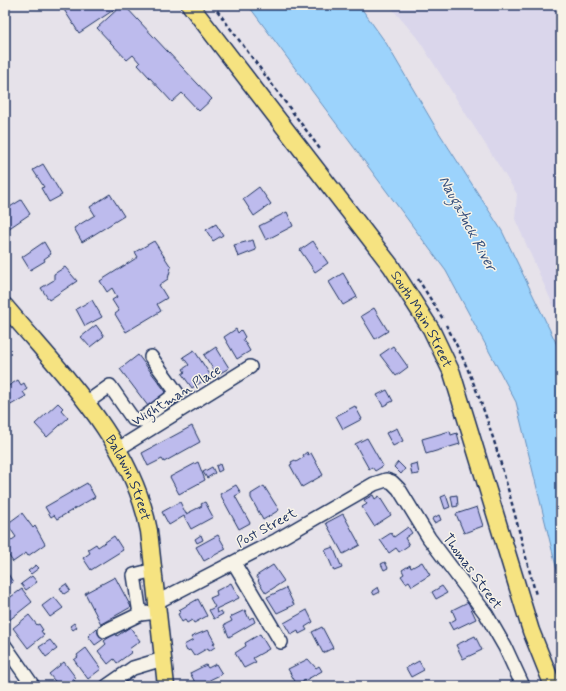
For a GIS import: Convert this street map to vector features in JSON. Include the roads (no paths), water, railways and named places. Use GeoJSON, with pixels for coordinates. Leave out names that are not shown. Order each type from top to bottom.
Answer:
{"type":"FeatureCollection","features":[{"type":"Feature","properties":{"kind":"main road","name":"South Main Street"},"geometry":{"type":"LineString","coordinates":[[190,5],[391,266],[419,309],[442,349],[461,398],[531,630],[553,686]]}},
{"type":"Feature","properties":{"kind":"main road","name":"Baldwin Street"},"geometry":{"type":"LineString","coordinates":[[6,308],[86,403],[118,449],[133,477],[144,506],[149,531],[166,686]]}},
{"type":"Feature","properties":{"kind":"street"},"geometry":{"type":"LineString","coordinates":[[86,403],[110,386],[133,419],[144,425],[177,393],[151,357]]}},
{"type":"Feature","properties":{"kind":"street","name":"Wightman Place"},"geometry":{"type":"LineString","coordinates":[[118,449],[144,425],[250,367]]}},
{"type":"Feature","properties":{"kind":"street","name":"Post Street"},"geometry":{"type":"LineString","coordinates":[[158,607],[374,484],[382,481],[390,481]]}},
{"type":"Feature","properties":{"kind":"street","name":"Thomas Street"},"geometry":{"type":"LineString","coordinates":[[390,481],[400,489],[429,538],[486,614],[505,647],[522,686]]}},
{"type":"Feature","properties":{"kind":"street"},"geometry":{"type":"LineString","coordinates":[[234,563],[281,642]]}},
{"type":"Feature","properties":{"kind":"street"},"geometry":{"type":"LineString","coordinates":[[140,614],[134,575],[154,570]]}},
{"type":"Feature","properties":{"kind":"street"},"geometry":{"type":"LineString","coordinates":[[105,631],[158,607]]}},
{"type":"Feature","properties":{"kind":"street"},"geometry":{"type":"LineString","coordinates":[[5,646],[33,686]]}},
{"type":"Feature","properties":{"kind":"street"},"geometry":{"type":"LineString","coordinates":[[107,686],[133,668],[163,658]]}},
{"type":"Feature","properties":{"kind":"water","name":"Naugatuck River"},"geometry":{"type":"Polygon","coordinates":[[[248,5],[359,5],[386,43],[436,128],[502,231],[561,353],[561,587],[516,402],[446,271],[248,5]]]}}]}
